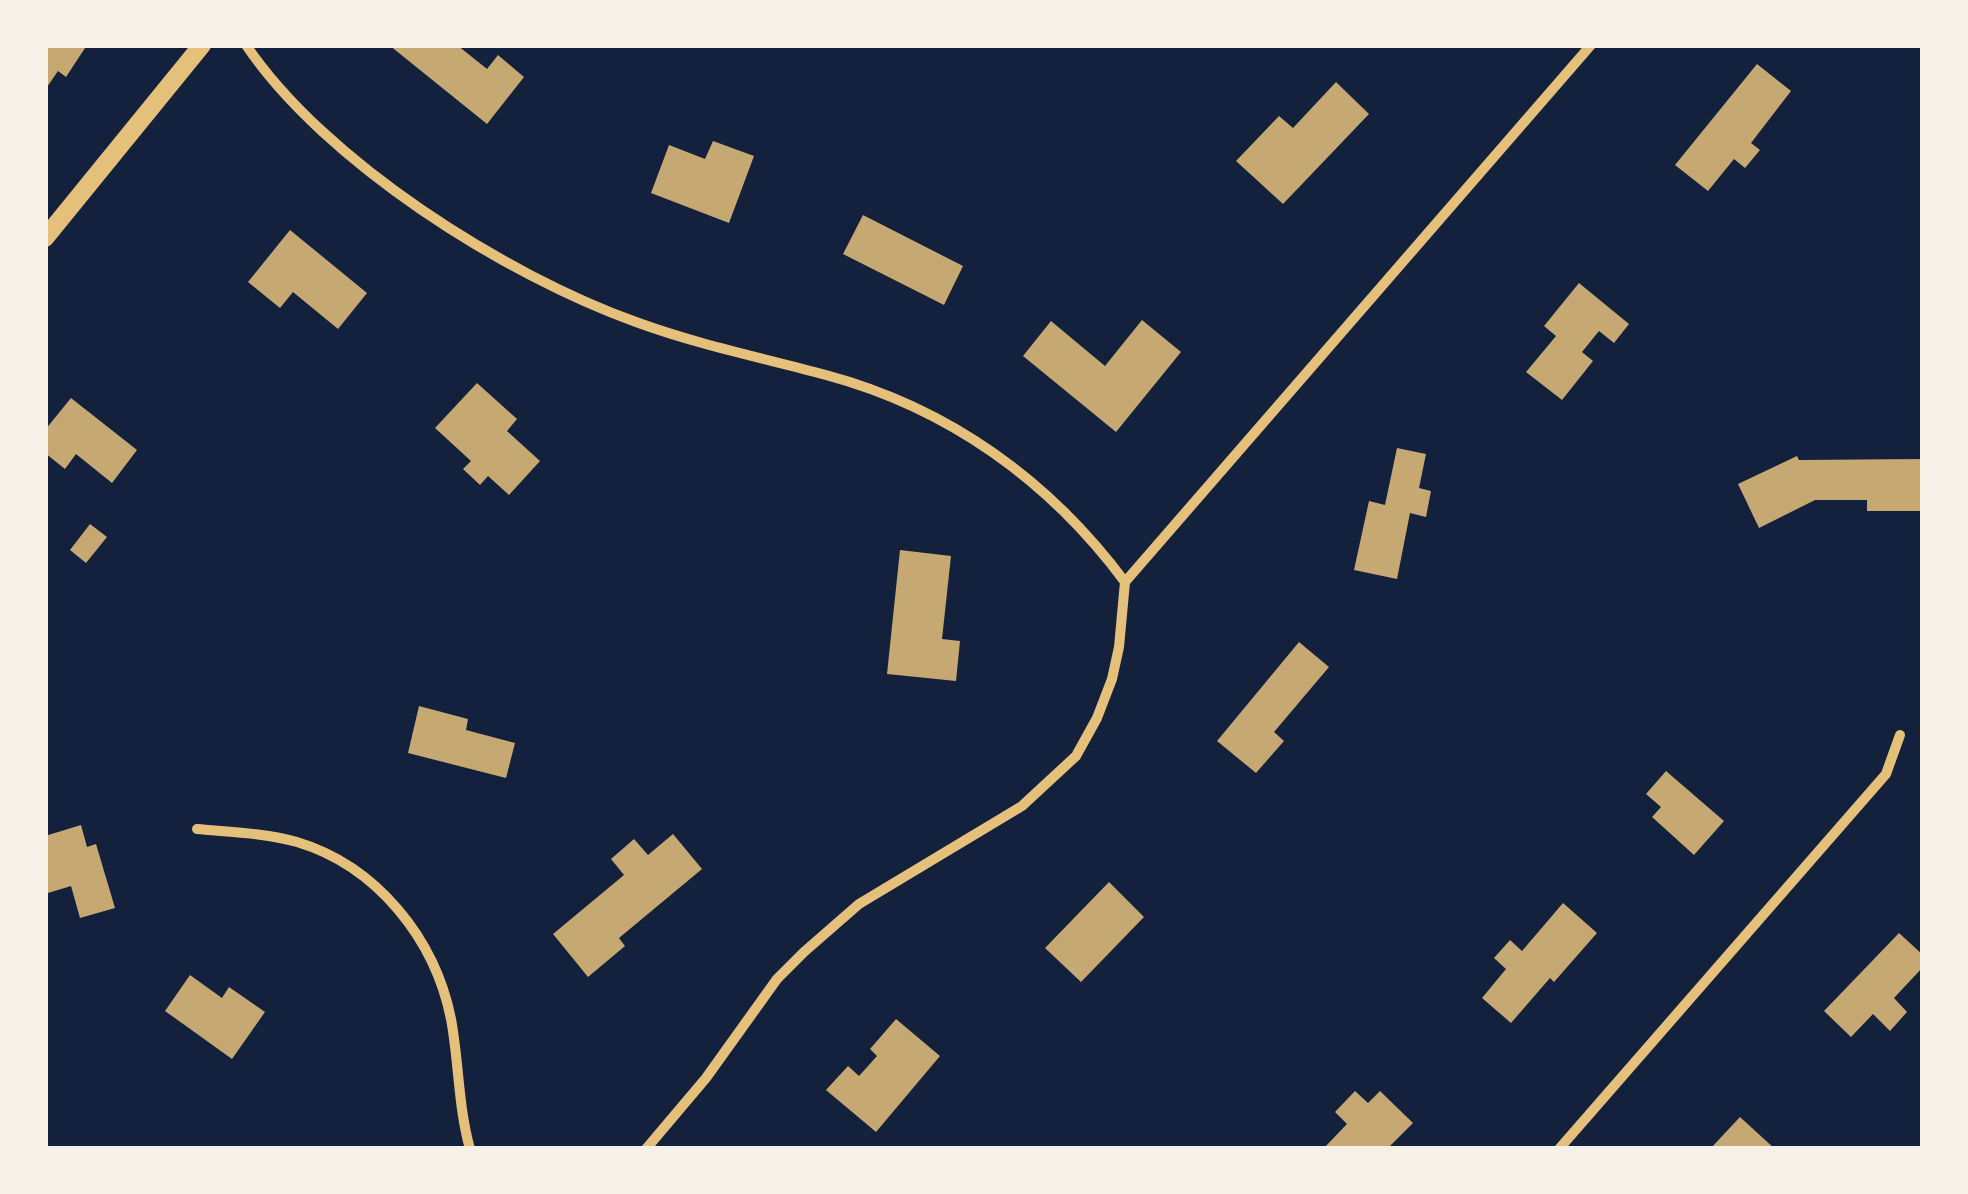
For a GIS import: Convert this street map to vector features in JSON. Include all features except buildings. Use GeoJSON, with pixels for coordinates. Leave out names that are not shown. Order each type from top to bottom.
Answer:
{"type":"FeatureCollection","features":[{"type":"Feature","properties":{"kind":"street"},"geometry":{"type":"LineString","coordinates":[[45,238],[202,45]]}},
{"type":"Feature","properties":{"kind":"street"},"geometry":{"type":"LineString","coordinates":[[246,45],[304,116],[454,231],[546,285],[638,323],[828,376],[929,414],[1018,468],[1094,540],[1125,582]]}},
{"type":"Feature","properties":{"kind":"street"},"geometry":{"type":"LineString","coordinates":[[646,1149],[706,1078],[777,979],[804,952],[859,904],[1022,806],[1076,756],[1112,680],[1125,582],[1592,45]]}},
{"type":"Feature","properties":{"kind":"street"},"geometry":{"type":"LineString","coordinates":[[1559,1149],[1886,774],[1900,735]]}},
{"type":"Feature","properties":{"kind":"street"},"geometry":{"type":"LineString","coordinates":[[197,830],[262,836],[320,850],[365,877],[394,906],[420,938],[439,972],[452,1023],[470,1149]]}}]}
